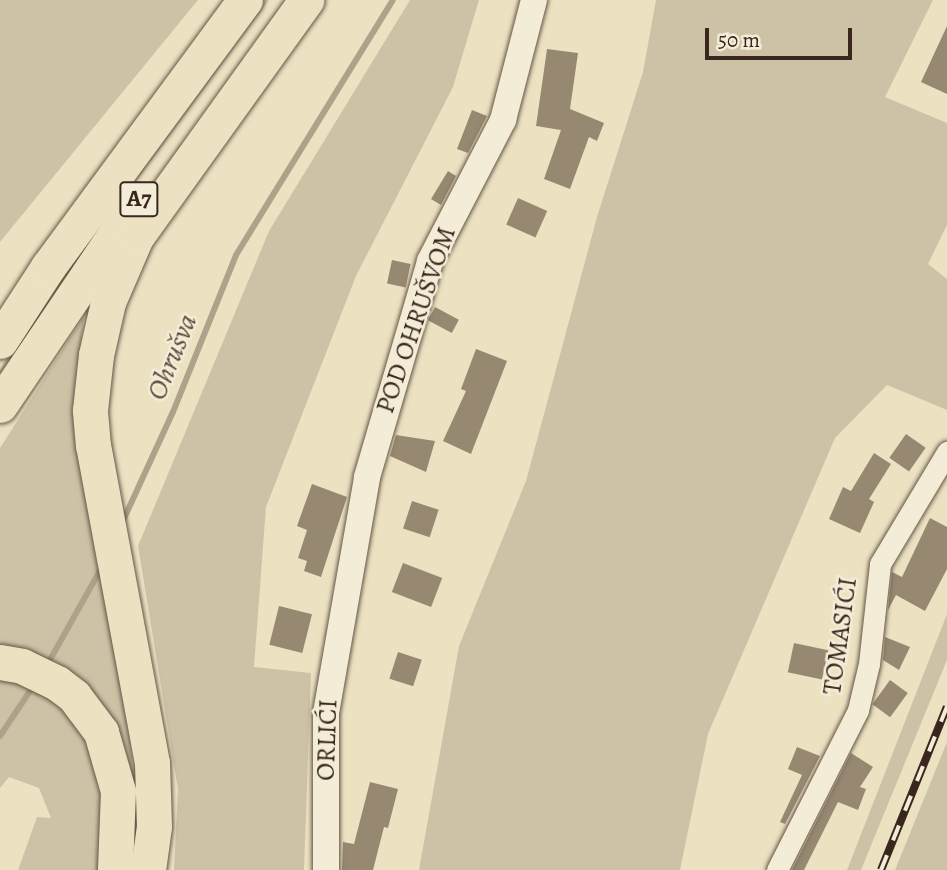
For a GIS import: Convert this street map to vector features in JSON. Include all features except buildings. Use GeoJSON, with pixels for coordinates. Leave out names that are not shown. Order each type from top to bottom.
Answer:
{"type":"FeatureCollection","features":[{"type":"Feature","properties":{"kind":"highway"},"geometry":{"type":"LineString","coordinates":[[0,299],[227,0]]}},
{"type":"Feature","properties":{"kind":"highway","name":"A7"},"geometry":{"type":"LineString","coordinates":[[0,341],[48,267],[245,0]]}},
{"type":"Feature","properties":{"kind":"highway","name":"A7"},"geometry":{"type":"LineString","coordinates":[[0,405],[104,246],[288,0]]}},
{"type":"Feature","properties":{"kind":"highway"},"geometry":{"type":"LineString","coordinates":[[148,870],[155,825],[144,712],[93,446],[90,410],[96,355],[121,267],[163,195],[306,0]]}},
{"type":"Feature","properties":{"kind":"highway"},"geometry":{"type":"LineString","coordinates":[[0,662],[48,678],[90,713],[102,732],[115,772],[120,824],[115,870]]}},
{"type":"Feature","properties":{"kind":"street","name":"POD OHRUŠVOM"},"geometry":{"type":"LineString","coordinates":[[343,612],[367,477],[414,307],[445,226],[503,120],[534,0]]}},
{"type":"Feature","properties":{"kind":"street","name":"TOMASIĆI"},"geometry":{"type":"LineString","coordinates":[[777,870],[858,710],[869,664],[880,564],[947,452]]}},
{"type":"Feature","properties":{"kind":"street","name":"ORLIĆI"},"geometry":{"type":"LineString","coordinates":[[327,870],[326,713],[343,612]]}},
{"type":"Feature","properties":{"kind":"shaded area"},"geometry":{"type":"Polygon","coordinates":[[[0,0],[198,0],[0,242],[0,0]]]}},
{"type":"Feature","properties":{"kind":"shaded area"},"geometry":{"type":"Polygon","coordinates":[[[261,0],[269,0],[92,241],[0,380],[0,370],[34,314],[261,0]]]}},
{"type":"Feature","properties":{"kind":"shaded area"},"geometry":{"type":"Polygon","coordinates":[[[410,0],[479,0],[453,87],[356,276],[266,507],[254,667],[311,673],[304,870],[174,870],[178,789],[138,546],[269,231],[410,0]]]}},
{"type":"Feature","properties":{"kind":"shaded area"},"geometry":{"type":"Polygon","coordinates":[[[656,0],[933,0],[885,97],[947,123],[947,225],[928,264],[947,279],[947,410],[887,385],[835,438],[708,734],[680,870],[419,870],[459,646],[526,481],[597,217],[643,72],[656,0]]]}},
{"type":"Feature","properties":{"kind":"shaded area"},"geometry":{"type":"Polygon","coordinates":[[[84,316],[76,382],[76,447],[130,732],[136,827],[107,826],[102,870],[18,870],[37,817],[51,818],[39,788],[9,777],[0,788],[0,448],[84,316]]]}},
{"type":"Feature","properties":{"kind":"shaded area"},"geometry":{"type":"Polygon","coordinates":[[[947,614],[947,660],[861,870],[847,870],[947,614]]]}},
{"type":"Feature","properties":{"kind":"shaded area"},"geometry":{"type":"Polygon","coordinates":[[[947,742],[947,870],[895,870],[947,742]]]}},
{"type":"Feature","properties":{"kind":"waterway","name":"Ohrušva"},"geometry":{"type":"LineString","coordinates":[[121,525],[173,412],[236,255],[393,0]]}},
{"type":"Feature","properties":{"kind":"waterway","name":"Ohrušva"},"geometry":{"type":"LineString","coordinates":[[46,667],[102,567]]}},
{"type":"Feature","properties":{"kind":"waterway","name":"Ohrušva"},"geometry":{"type":"LineString","coordinates":[[0,736],[34,685]]}},
{"type":"Feature","properties":{"kind":"railway"},"geometry":{"type":"LineString","coordinates":[[881,870],[947,707]]}}]}
